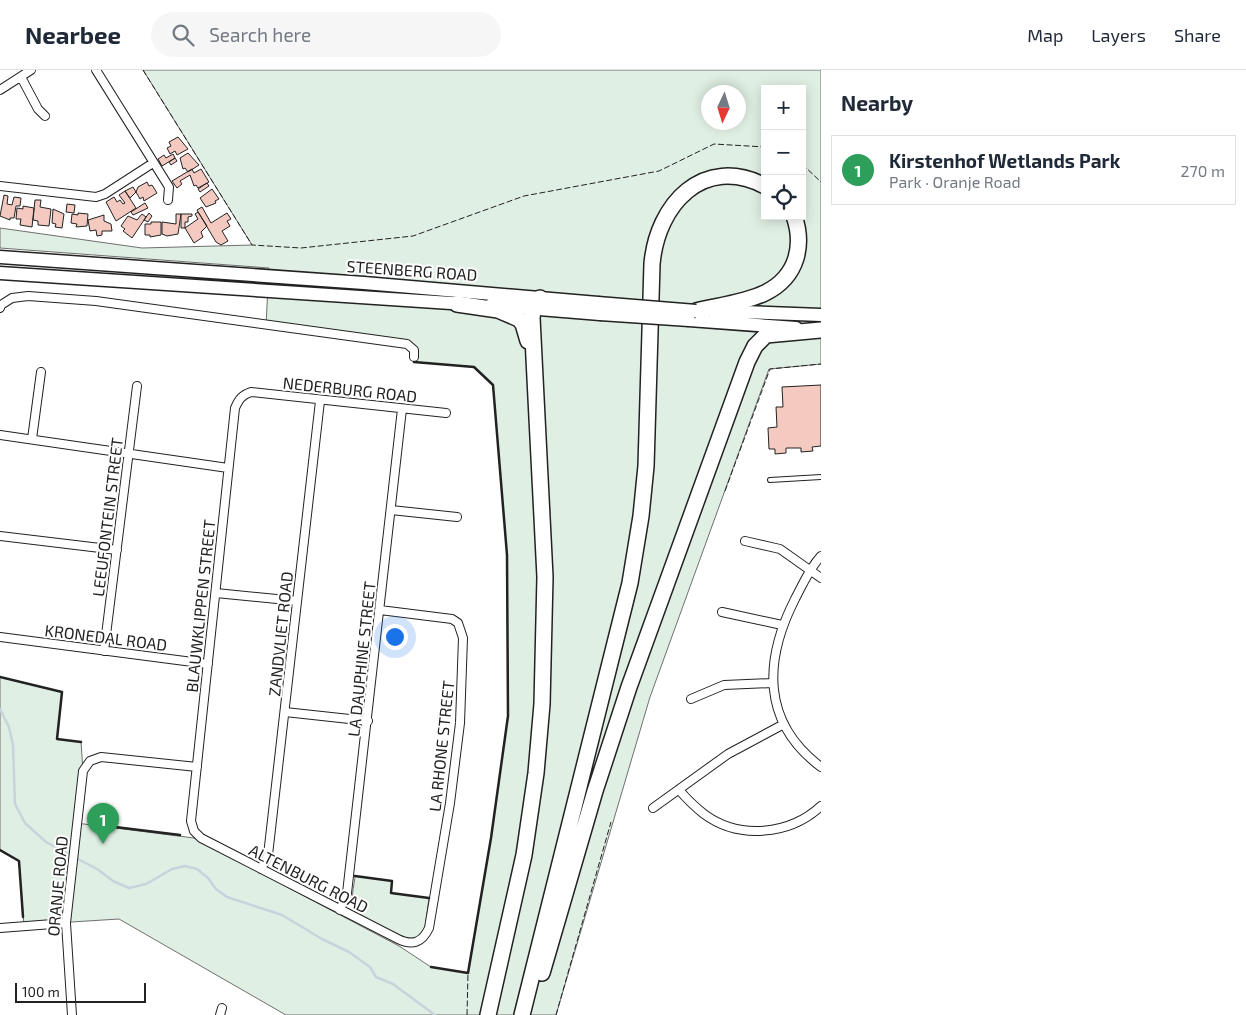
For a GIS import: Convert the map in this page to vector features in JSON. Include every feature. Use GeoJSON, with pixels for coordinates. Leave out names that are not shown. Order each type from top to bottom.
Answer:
{"type":"FeatureCollection","features":[{"type":"Feature","properties":{"kind":"highway"},"geometry":{"type":"LineString","coordinates":[[522,1015],[628,592],[641,516],[646,466],[652,264],[656,236],[662,220],[674,202],[696,184],[712,178],[730,177],[752,180],[761,184]]}},
{"type":"Feature","properties":{"kind":"highway"},"geometry":{"type":"LineString","coordinates":[[693,315],[753,298],[766,293],[781,282],[790,271],[797,252],[798,232],[795,220]]}},
{"type":"Feature","properties":{"kind":"highway"},"geometry":{"type":"LineString","coordinates":[[488,1015],[524,855],[536,773],[542,704],[545,577],[534,374],[536,303]]}},
{"type":"Feature","properties":{"kind":"highway"},"geometry":{"type":"LineString","coordinates":[[457,304],[498,310],[519,319],[527,333],[534,374]]}},
{"type":"Feature","properties":{"kind":"highway"},"geometry":{"type":"LineString","coordinates":[[529,1015],[595,792],[629,688],[747,362],[755,346],[766,335],[821,330]]}},
{"type":"Feature","properties":{"kind":"main road","name":"STEENBERG ROAD"},"geometry":{"type":"LineString","coordinates":[[0,257],[693,315],[821,330]]}},
{"type":"Feature","properties":{"kind":"main road","name":"STEENBERG ROAD"},"geometry":{"type":"LineString","coordinates":[[0,273],[457,304],[536,303]]}},
{"type":"Feature","properties":{"kind":"main road","name":"STEENBERG ROAD"},"geometry":{"type":"LineString","coordinates":[[693,315],[821,315]]}},
{"type":"Feature","properties":{"kind":"street"},"geometry":{"type":"LineString","coordinates":[[0,90],[31,70]]}},
{"type":"Feature","properties":{"kind":"street"},"geometry":{"type":"LineString","coordinates":[[96,70],[169,187],[168,200]]}},
{"type":"Feature","properties":{"kind":"street"},"geometry":{"type":"LineString","coordinates":[[20,77],[38,109],[45,116]]}},
{"type":"Feature","properties":{"kind":"street"},"geometry":{"type":"LineString","coordinates":[[0,186],[96,197],[153,163]]}},
{"type":"Feature","properties":{"kind":"street"},"geometry":{"type":"LineString","coordinates":[[0,308],[12,298],[28,296],[96,301],[397,343],[411,346],[414,357]]}},
{"type":"Feature","properties":{"kind":"street"},"geometry":{"type":"LineString","coordinates":[[32,439],[41,372]]}},
{"type":"Feature","properties":{"kind":"street","name":"LEEUFONTEIN STREET"},"geometry":{"type":"LineString","coordinates":[[104,651],[136,386]]}},
{"type":"Feature","properties":{"kind":"street","name":"NEDERBURG ROAD"},"geometry":{"type":"LineString","coordinates":[[251,392],[320,401],[446,413]]}},
{"type":"Feature","properties":{"kind":"street","name":"BLAUWKLIPPEN STREET"},"geometry":{"type":"LineString","coordinates":[[194,831],[191,821],[235,408],[243,394],[251,392]]}},
{"type":"Feature","properties":{"kind":"street","name":"ZANDVLIET ROAD"},"geometry":{"type":"LineString","coordinates":[[261,869],[268,855],[320,401]]}},
{"type":"Feature","properties":{"kind":"street","name":"LA DAUPHINE STREET"},"geometry":{"type":"LineString","coordinates":[[340,910],[347,893],[402,409]]}},
{"type":"Feature","properties":{"kind":"street"},"geometry":{"type":"LineString","coordinates":[[0,435],[228,468]]}},
{"type":"Feature","properties":{"kind":"street"},"geometry":{"type":"LineString","coordinates":[[391,510],[457,517]]}},
{"type":"Feature","properties":{"kind":"street"},"geometry":{"type":"LineString","coordinates":[[0,536],[117,550]]}},
{"type":"Feature","properties":{"kind":"street"},"geometry":{"type":"LineString","coordinates":[[745,541],[772,546],[821,578]]}},
{"type":"Feature","properties":{"kind":"street"},"geometry":{"type":"LineString","coordinates":[[821,556],[810,570],[782,625],[774,651],[773,683],[776,703],[784,724],[802,750],[821,767]]}},
{"type":"Feature","properties":{"kind":"street"},"geometry":{"type":"LineString","coordinates":[[216,594],[297,601]]}},
{"type":"Feature","properties":{"kind":"street","name":"LA RHONE STREET"},"geometry":{"type":"LineString","coordinates":[[380,610],[452,619],[458,623],[463,638],[460,723],[450,803],[429,928],[420,941],[414,944]]}},
{"type":"Feature","properties":{"kind":"street"},"geometry":{"type":"LineString","coordinates":[[722,612],[782,625]]}},
{"type":"Feature","properties":{"kind":"street","name":"KRONEDAL ROAD"},"geometry":{"type":"LineString","coordinates":[[0,637],[208,664]]}},
{"type":"Feature","properties":{"kind":"street"},"geometry":{"type":"LineString","coordinates":[[691,699],[724,685],[773,683]]}},
{"type":"Feature","properties":{"kind":"street"},"geometry":{"type":"LineString","coordinates":[[285,712],[368,721]]}},
{"type":"Feature","properties":{"kind":"street"},"geometry":{"type":"LineString","coordinates":[[653,808],[679,790],[701,771],[784,724]]}},
{"type":"Feature","properties":{"kind":"street","name":"ORANJE ROAD"},"geometry":{"type":"LineString","coordinates":[[72,1015],[66,923],[71,862],[83,771],[90,761],[101,757],[197,768]]}},
{"type":"Feature","properties":{"kind":"street"},"geometry":{"type":"LineString","coordinates":[[679,790],[705,815],[721,824],[756,832],[783,828],[810,816],[821,806]]}},
{"type":"Feature","properties":{"kind":"street","name":"ALTENBURG ROAD"},"geometry":{"type":"LineString","coordinates":[[194,831],[201,838],[340,910],[398,939],[414,944]]}},
{"type":"Feature","properties":{"kind":"street"},"geometry":{"type":"LineString","coordinates":[[0,928],[66,923]]}},
{"type":"Feature","properties":{"kind":"lane"},"geometry":{"type":"LineString","coordinates":[[770,480],[821,477]]}},
{"type":"Feature","properties":{"kind":"green space"},"geometry":{"type":"Polygon","coordinates":[[[143,70],[821,70],[821,364],[769,369],[650,697],[556,1015],[286,1015],[119,919],[24,925],[19,861],[0,850],[0,677],[62,692],[57,739],[81,742],[83,771],[76,823],[194,838],[399,946],[431,967],[468,973],[491,838],[508,716],[507,555],[493,385],[474,367],[414,362],[414,350],[411,346],[266,325],[269,268],[0,248],[0,228],[142,248],[252,245],[143,70]]]}},
{"type":"Feature","properties":{"kind":"green space"},"geometry":{"type":"Polygon","coordinates":[[[355,876],[392,881],[391,893],[429,898],[425,928],[419,937],[406,939],[358,914],[352,901],[355,876]]]}},
{"type":"Feature","properties":{"kind":"building"},"geometry":{"type":"Polygon","coordinates":[[[178,137],[188,149],[177,155],[175,151],[170,154],[167,148],[171,146],[169,142],[178,137]]]}},
{"type":"Feature","properties":{"kind":"building"},"geometry":{"type":"Polygon","coordinates":[[[188,153],[199,165],[188,172],[185,168],[183,169],[180,158],[188,153]]]}},
{"type":"Feature","properties":{"kind":"building"},"geometry":{"type":"Polygon","coordinates":[[[173,154],[175,158],[162,166],[158,159],[164,155],[166,158],[173,154]]]}},
{"type":"Feature","properties":{"kind":"building"},"geometry":{"type":"Polygon","coordinates":[[[175,158],[177,161],[171,165],[169,162],[175,158]]]}},
{"type":"Feature","properties":{"kind":"building"},"geometry":{"type":"Polygon","coordinates":[[[192,169],[194,173],[201,169],[209,182],[198,188],[196,185],[194,186],[190,175],[180,181],[182,184],[177,188],[172,181],[192,169]]]}},
{"type":"Feature","properties":{"kind":"building"},"geometry":{"type":"Polygon","coordinates":[[[147,182],[149,186],[152,185],[157,193],[144,201],[143,197],[140,199],[136,192],[138,187],[147,182]]]}},
{"type":"Feature","properties":{"kind":"building"},"geometry":{"type":"Polygon","coordinates":[[[207,183],[209,186],[200,192],[198,189],[207,183]]]}},
{"type":"Feature","properties":{"kind":"building"},"geometry":{"type":"Polygon","coordinates":[[[133,187],[136,192],[130,198],[125,191],[133,187]]]}},
{"type":"Feature","properties":{"kind":"building"},"geometry":{"type":"Polygon","coordinates":[[[212,189],[219,199],[215,201],[216,203],[206,207],[200,198],[212,189]]]}},
{"type":"Feature","properties":{"kind":"building"},"geometry":{"type":"Polygon","coordinates":[[[125,191],[136,208],[116,221],[106,202],[114,197],[117,202],[120,200],[123,204],[125,203],[119,195],[125,191]]]}},
{"type":"Feature","properties":{"kind":"building"},"geometry":{"type":"Polygon","coordinates":[[[4,195],[8,196],[7,204],[12,205],[14,197],[21,198],[20,206],[16,206],[14,218],[10,218],[10,220],[0,216],[4,195]]]}},
{"type":"Feature","properties":{"kind":"building"},"geometry":{"type":"Polygon","coordinates":[[[35,200],[41,200],[40,207],[51,209],[49,226],[38,225],[38,221],[33,220],[35,200]]]}},
{"type":"Feature","properties":{"kind":"building"},"geometry":{"type":"Polygon","coordinates":[[[145,203],[148,208],[133,215],[131,212],[145,203]]]}},
{"type":"Feature","properties":{"kind":"building"},"geometry":{"type":"Polygon","coordinates":[[[67,204],[75,205],[74,213],[66,212],[67,204]]]}},
{"type":"Feature","properties":{"kind":"building"},"geometry":{"type":"Polygon","coordinates":[[[23,206],[34,208],[32,227],[20,225],[21,219],[16,219],[17,208],[23,209],[23,206]]]}},
{"type":"Feature","properties":{"kind":"building"},"geometry":{"type":"Polygon","coordinates":[[[202,207],[211,223],[227,213],[231,219],[227,221],[230,226],[222,231],[228,241],[221,245],[216,242],[197,210],[202,207]]]}},
{"type":"Feature","properties":{"kind":"building"},"geometry":{"type":"Polygon","coordinates":[[[53,209],[64,214],[62,228],[55,227],[56,224],[52,223],[53,209]]]}},
{"type":"Feature","properties":{"kind":"building"},"geometry":{"type":"Polygon","coordinates":[[[198,212],[207,226],[201,232],[203,237],[194,243],[185,228],[198,219],[195,214],[198,212]]]}},
{"type":"Feature","properties":{"kind":"building"},"geometry":{"type":"Polygon","coordinates":[[[78,213],[88,214],[87,226],[76,227],[77,224],[71,223],[72,214],[78,215],[78,213]]]}},
{"type":"Feature","properties":{"kind":"building"},"geometry":{"type":"Polygon","coordinates":[[[149,213],[152,216],[148,222],[144,220],[149,213]]]}},
{"type":"Feature","properties":{"kind":"building"},"geometry":{"type":"Polygon","coordinates":[[[142,214],[146,217],[132,238],[123,231],[125,229],[121,226],[128,216],[137,220],[142,214]]]}},
{"type":"Feature","properties":{"kind":"building"},"geometry":{"type":"Polygon","coordinates":[[[176,214],[181,214],[178,234],[167,236],[162,234],[162,222],[176,224],[176,214]]]}},
{"type":"Feature","properties":{"kind":"building"},"geometry":{"type":"Polygon","coordinates":[[[181,214],[192,214],[192,216],[188,217],[188,222],[185,222],[185,228],[181,228],[181,214]]]}},
{"type":"Feature","properties":{"kind":"building"},"geometry":{"type":"Polygon","coordinates":[[[104,215],[104,221],[111,224],[112,231],[102,231],[102,235],[97,236],[96,230],[90,231],[88,220],[104,215]]]}},
{"type":"Feature","properties":{"kind":"building"},"geometry":{"type":"Polygon","coordinates":[[[151,222],[161,222],[161,235],[150,237],[150,235],[145,235],[145,224],[151,224],[151,222]]]}},
{"type":"Feature","properties":{"kind":"building"},"geometry":{"type":"Polygon","coordinates":[[[821,385],[821,446],[812,447],[813,451],[801,452],[801,448],[786,448],[786,453],[775,454],[775,449],[769,449],[768,428],[777,427],[776,407],[783,407],[782,387],[821,385]]]}},
{"type":"Feature","properties":{"kind":"waterway"},"geometry":{"type":"LineString","coordinates":[[0,709],[9,727],[13,745],[15,804],[25,823],[46,842],[97,869],[113,881],[129,888],[146,884],[172,869],[185,866],[197,869],[208,878],[216,889],[227,897],[282,915],[322,939],[349,952],[370,967],[376,977],[393,984],[435,1015]]}},
{"type":"Feature","properties":{"kind":"fence"},"geometry":{"type":"LineString","coordinates":[[143,70],[252,245],[301,248],[413,236],[524,196],[659,171],[714,144],[761,147]]}},
{"type":"Feature","properties":{"kind":"fence"},"geometry":{"type":"LineString","coordinates":[[806,168],[821,182]]}},
{"type":"Feature","properties":{"kind":"fence"},"geometry":{"type":"LineString","coordinates":[[725,491],[770,369],[821,364]]}},
{"type":"Feature","properties":{"kind":"fence"},"geometry":{"type":"LineString","coordinates":[[556,1015],[611,822]]}},
{"type":"Feature","properties":{"kind":"fence"},"geometry":{"type":"LineString","coordinates":[[467,1015],[468,973]]}},
{"type":"Feature","properties":{"kind":"wall"},"geometry":{"type":"LineString","coordinates":[[414,362],[474,367],[493,385],[507,555],[508,716],[491,838],[468,973],[431,967]]}},
{"type":"Feature","properties":{"kind":"wall"},"geometry":{"type":"LineString","coordinates":[[0,677],[62,692],[57,739],[81,742]]}},
{"type":"Feature","properties":{"kind":"wall"},"geometry":{"type":"LineString","coordinates":[[99,825],[180,835]]}},
{"type":"Feature","properties":{"kind":"wall"},"geometry":{"type":"LineString","coordinates":[[0,850],[19,861],[23,917]]}},
{"type":"Feature","properties":{"kind":"wall"},"geometry":{"type":"LineString","coordinates":[[355,876],[392,881],[391,893],[429,898]]}},
{"type":"Feature","properties":{"kind":"place","name":"Kirstenhof Wetlands Park"},"geometry":{"type":"Point","coordinates":[103,844]}}]}
